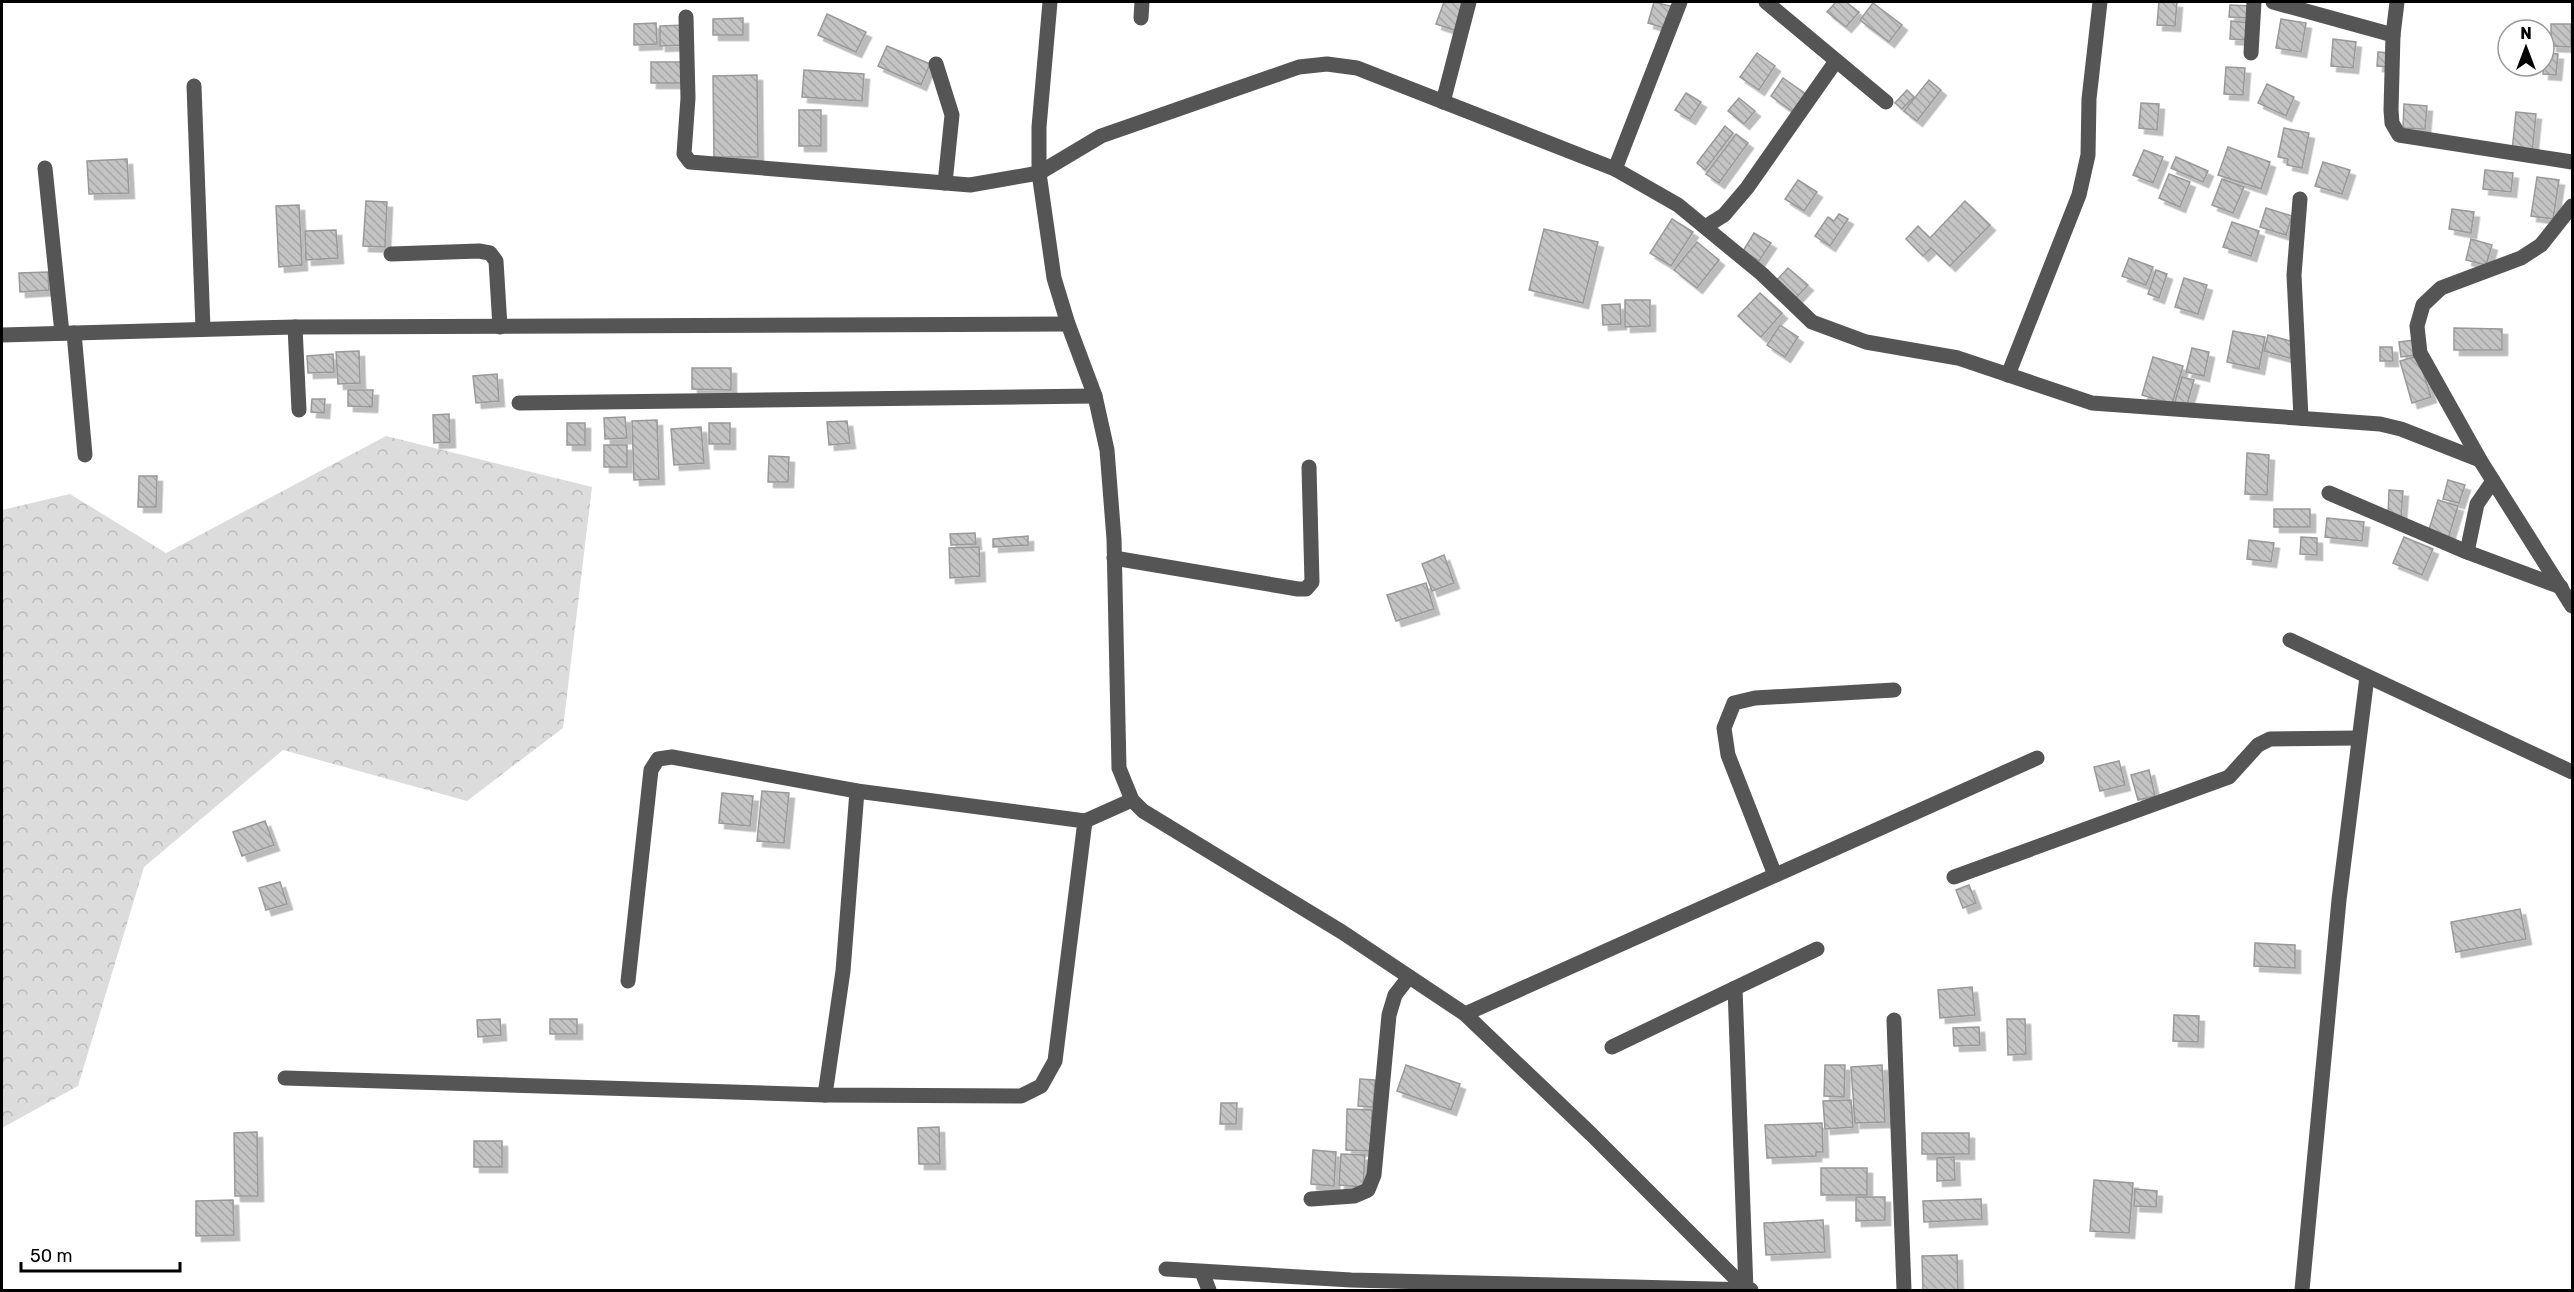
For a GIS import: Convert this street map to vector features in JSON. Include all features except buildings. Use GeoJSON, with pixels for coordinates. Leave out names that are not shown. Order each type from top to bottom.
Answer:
{"type":"FeatureCollection","features":[{"type":"Feature","properties":{"kind":"street"},"geometry":{"type":"LineString","coordinates":[[1050,2],[1039,127],[1039,173],[1054,278],[1068,324],[1095,396],[1107,450],[1114,558],[1119,768],[1132,800],[1143,811],[1342,932],[1465,1014],[1591,1134],[1748,1290]]}},
{"type":"Feature","properties":{"kind":"street"},"geometry":{"type":"LineString","coordinates":[[1141,18],[1142,2]]}},
{"type":"Feature","properties":{"kind":"street"},"geometry":{"type":"LineString","coordinates":[[1443,102],[1469,2]]}},
{"type":"Feature","properties":{"kind":"street"},"geometry":{"type":"LineString","coordinates":[[1615,169],[1680,2]]}},
{"type":"Feature","properties":{"kind":"street"},"geometry":{"type":"LineString","coordinates":[[1766,2],[1886,102]]}},
{"type":"Feature","properties":{"kind":"street"},"geometry":{"type":"LineString","coordinates":[[2008,375],[2079,195],[2088,155],[2088,99],[2100,2]]}},
{"type":"Feature","properties":{"kind":"street"},"geometry":{"type":"LineString","coordinates":[[2251,52],[2254,2]]}},
{"type":"Feature","properties":{"kind":"street"},"geometry":{"type":"LineString","coordinates":[[2272,2],[2393,35]]}},
{"type":"Feature","properties":{"kind":"street"},"geometry":{"type":"LineString","coordinates":[[2397,2],[2393,35],[2391,110],[2392,123],[2399,135],[2572,162]]}},
{"type":"Feature","properties":{"kind":"street"},"geometry":{"type":"LineString","coordinates":[[686,17],[688,98],[684,154],[690,162],[970,185],[1039,173],[1101,136],[1299,67],[1327,64],[1357,68],[1615,169],[1678,205],[1762,274],[1812,322],[1866,342],[1958,358],[2092,403],[2346,421],[2401,429],[2480,460]]}},
{"type":"Feature","properties":{"kind":"street"},"geometry":{"type":"LineString","coordinates":[[1705,227],[1724,214],[1747,188],[1836,61]]}},
{"type":"Feature","properties":{"kind":"street"},"geometry":{"type":"LineString","coordinates":[[936,64],[952,115],[945,183]]}},
{"type":"Feature","properties":{"kind":"street"},"geometry":{"type":"LineString","coordinates":[[194,86],[204,329]]}},
{"type":"Feature","properties":{"kind":"street"},"geometry":{"type":"LineString","coordinates":[[45,168],[85,455]]}},
{"type":"Feature","properties":{"kind":"street"},"geometry":{"type":"LineString","coordinates":[[2300,199],[2294,274],[2301,418]]}},
{"type":"Feature","properties":{"kind":"street"},"geometry":{"type":"LineString","coordinates":[[2572,206],[2541,245],[2522,258],[2441,288],[2423,305],[2419,315],[2418,340],[2420,353],[2480,460],[2572,606]]}},
{"type":"Feature","properties":{"kind":"street"},"geometry":{"type":"LineString","coordinates":[[391,254],[478,250],[489,253],[496,261],[500,327]]}},
{"type":"Feature","properties":{"kind":"street"},"geometry":{"type":"LineString","coordinates":[[2,335],[295,327],[1068,324]]}},
{"type":"Feature","properties":{"kind":"street"},"geometry":{"type":"LineString","coordinates":[[295,327],[299,410]]}},
{"type":"Feature","properties":{"kind":"street"},"geometry":{"type":"LineString","coordinates":[[519,403],[1095,396]]}},
{"type":"Feature","properties":{"kind":"street"},"geometry":{"type":"LineString","coordinates":[[1114,558],[1306,589],[1312,582],[1309,467]]}},
{"type":"Feature","properties":{"kind":"street"},"geometry":{"type":"LineString","coordinates":[[2467,552],[2477,504],[2493,481]]}},
{"type":"Feature","properties":{"kind":"street"},"geometry":{"type":"LineString","coordinates":[[2329,493],[2467,552],[2560,587]]}},
{"type":"Feature","properties":{"kind":"street"},"geometry":{"type":"LineString","coordinates":[[2290,640],[2572,772]]}},
{"type":"Feature","properties":{"kind":"street"},"geometry":{"type":"LineString","coordinates":[[2302,1290],[2339,900],[2367,677]]}},
{"type":"Feature","properties":{"kind":"street"},"geometry":{"type":"LineString","coordinates":[[1775,875],[1728,754],[1724,728],[1734,703],[1755,698],[1894,690]]}},
{"type":"Feature","properties":{"kind":"street"},"geometry":{"type":"LineString","coordinates":[[1954,877],[2229,777],[2258,745],[2270,739],[2358,738]]}},
{"type":"Feature","properties":{"kind":"street"},"geometry":{"type":"LineString","coordinates":[[628,981],[651,770],[658,759],[672,757],[857,791],[1085,821],[1132,800]]}},
{"type":"Feature","properties":{"kind":"street"},"geometry":{"type":"LineString","coordinates":[[1465,1014],[2037,758]]}},
{"type":"Feature","properties":{"kind":"street"},"geometry":{"type":"LineString","coordinates":[[825,1095],[843,971],[857,791]]}},
{"type":"Feature","properties":{"kind":"street"},"geometry":{"type":"LineString","coordinates":[[285,1078],[825,1095],[1021,1096],[1041,1086],[1055,1061],[1085,821]]}},
{"type":"Feature","properties":{"kind":"street"},"geometry":{"type":"LineString","coordinates":[[1612,1047],[1816,949]]}},
{"type":"Feature","properties":{"kind":"street"},"geometry":{"type":"LineString","coordinates":[[1311,1199],[1354,1196],[1368,1190],[1374,1175],[1389,1015],[1395,995],[1408,977]]}},
{"type":"Feature","properties":{"kind":"street"},"geometry":{"type":"LineString","coordinates":[[1735,988],[1748,1290]]}},
{"type":"Feature","properties":{"kind":"street"},"geometry":{"type":"LineString","coordinates":[[1894,1020],[1905,1290]]}},
{"type":"Feature","properties":{"kind":"street"},"geometry":{"type":"LineString","coordinates":[[1166,1269],[1351,1280],[1748,1290]]}},
{"type":"Feature","properties":{"kind":"street"},"geometry":{"type":"LineString","coordinates":[[1202,1272],[1209,1290]]}},
{"type":"Feature","properties":{"kind":"green space"},"geometry":{"type":"Polygon","coordinates":[[[386,436],[592,487],[563,728],[467,801],[283,750],[144,867],[78,1086],[2,1128],[2,510],[70,494],[166,553],[386,436]]]}}]}
